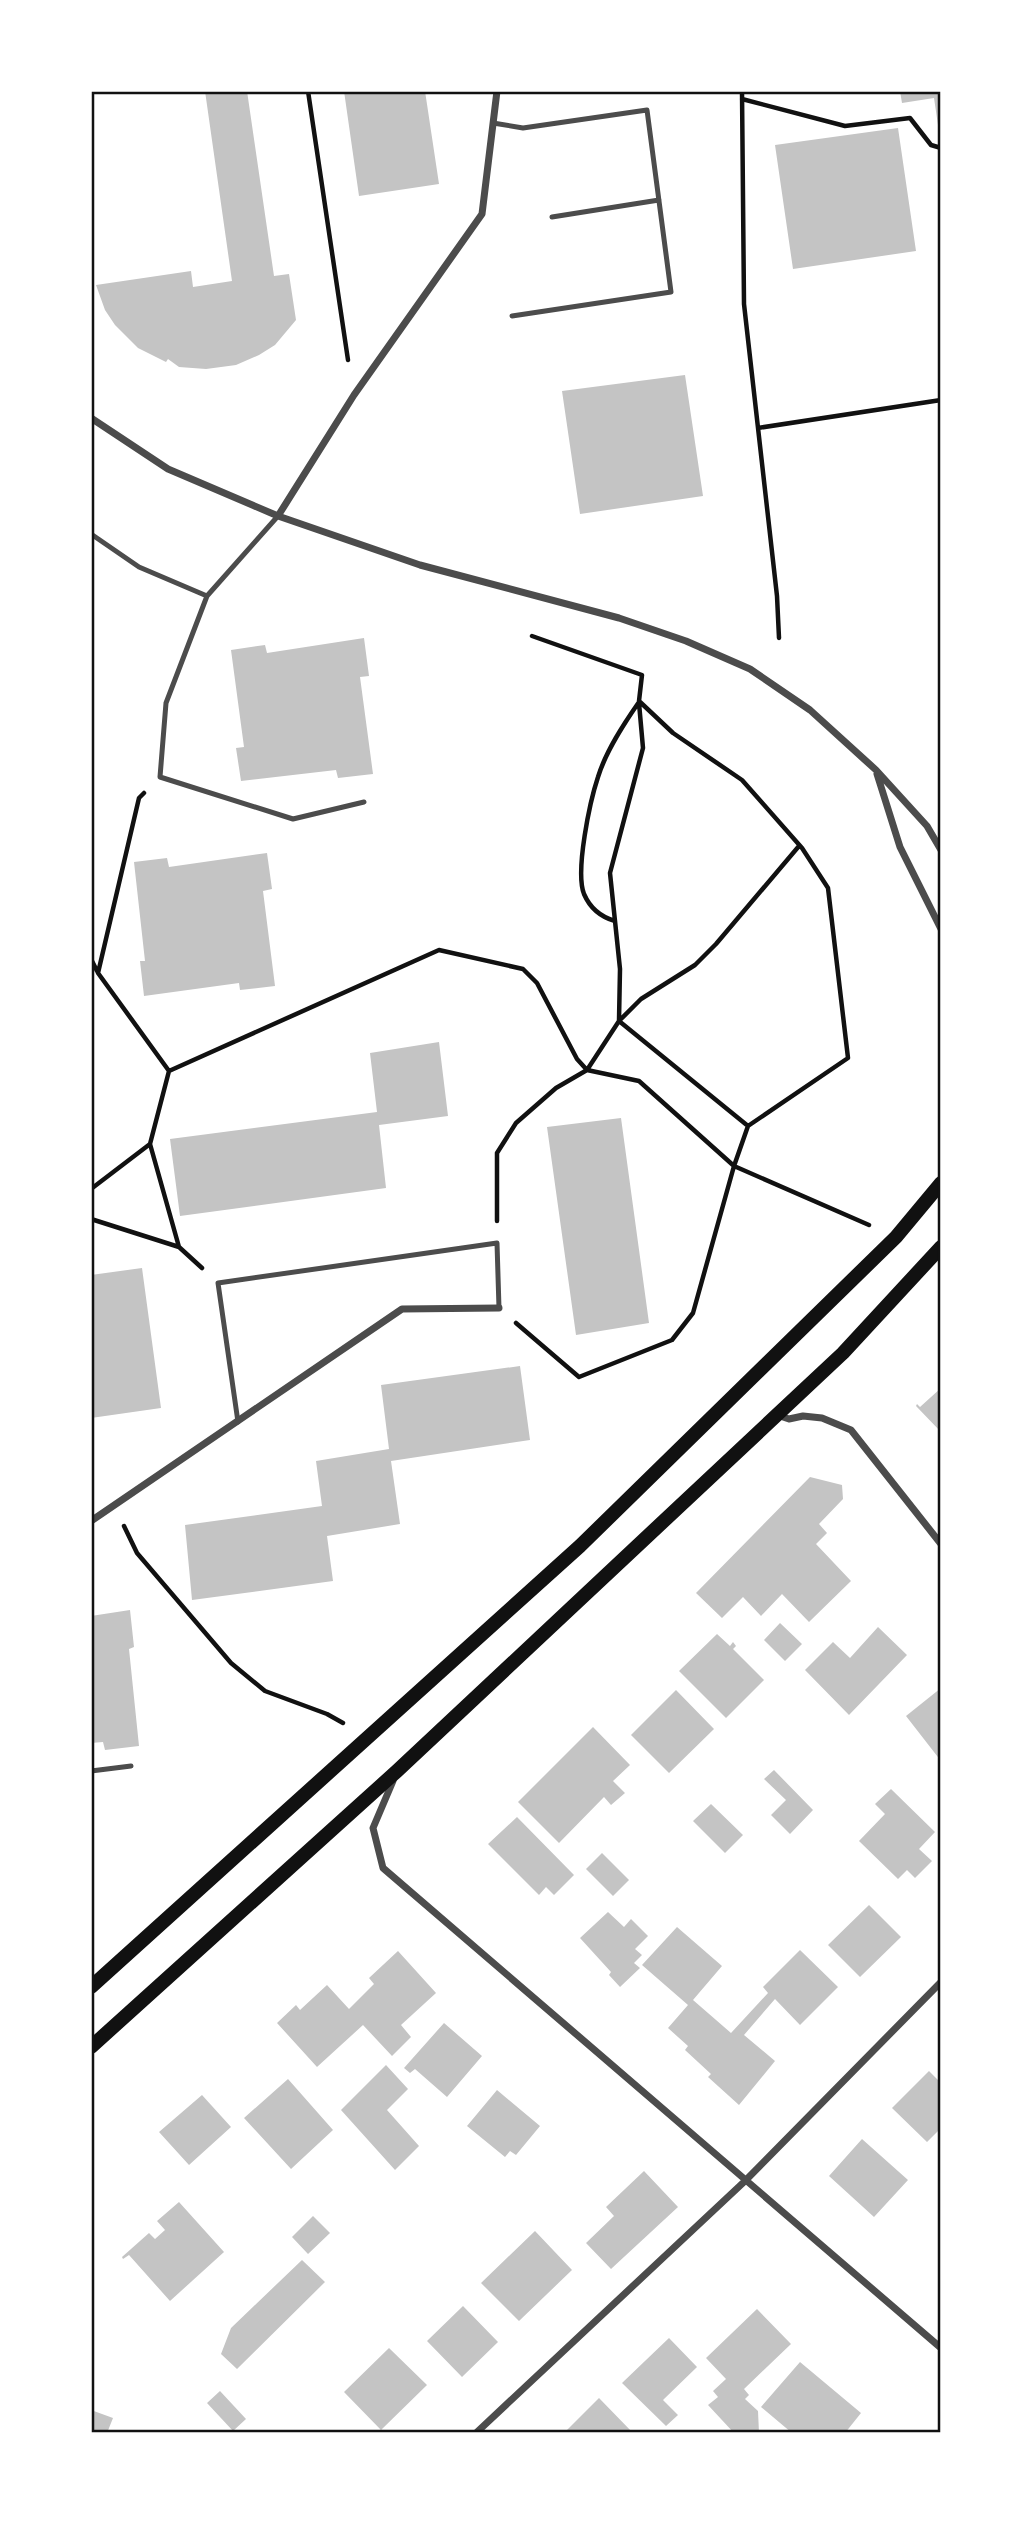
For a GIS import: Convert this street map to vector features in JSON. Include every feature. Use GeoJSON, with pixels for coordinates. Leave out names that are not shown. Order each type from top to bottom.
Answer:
{"type":"FeatureCollection","features":[{"type":"Feature","properties":{"kind":"main road"},"geometry":{"type":"LineString","coordinates":[[91,1987],[580,1546],[896,1237],[941,1183]]}},
{"type":"Feature","properties":{"kind":"main road"},"geometry":{"type":"LineString","coordinates":[[91,2047],[397,1771],[843,1353],[941,1247]]}},
{"type":"Feature","properties":{"kind":"street"},"geometry":{"type":"LineString","coordinates":[[278,516],[354,395],[482,214],[497,91]]}},
{"type":"Feature","properties":{"kind":"street"},"geometry":{"type":"LineString","coordinates":[[91,418],[168,469],[278,516],[420,565],[619,618],[686,641],[750,669],[810,710],[876,770],[927,826],[941,850]]}},
{"type":"Feature","properties":{"kind":"street"},"geometry":{"type":"LineString","coordinates":[[876,770],[900,847],[941,929]]}},
{"type":"Feature","properties":{"kind":"street"},"geometry":{"type":"LineString","coordinates":[[91,1521],[402,1310],[499,1308]]}},
{"type":"Feature","properties":{"kind":"street"},"geometry":{"type":"LineString","coordinates":[[777,1415],[789,1419],[803,1416],[822,1418],[851,1430],[941,1545]]}},
{"type":"Feature","properties":{"kind":"street"},"geometry":{"type":"LineString","coordinates":[[397,1771],[373,1828],[383,1868],[941,2348]]}},
{"type":"Feature","properties":{"kind":"street"},"geometry":{"type":"LineString","coordinates":[[476,2433],[745,2181],[941,1982]]}},
{"type":"Feature","properties":{"kind":"lane"},"geometry":{"type":"LineString","coordinates":[[493,123],[523,128],[647,110],[671,292],[512,316]]}},
{"type":"Feature","properties":{"kind":"lane"},"geometry":{"type":"LineString","coordinates":[[552,217],[659,200]]}},
{"type":"Feature","properties":{"kind":"lane"},"geometry":{"type":"LineString","coordinates":[[278,516],[207,596],[166,703],[160,777],[293,819],[365,802]]}},
{"type":"Feature","properties":{"kind":"lane"},"geometry":{"type":"LineString","coordinates":[[91,534],[139,567],[207,596]]}},
{"type":"Feature","properties":{"kind":"lane"},"geometry":{"type":"LineString","coordinates":[[238,1422],[218,1283],[497,1243],[499,1308]]}},
{"type":"Feature","properties":{"kind":"lane"},"geometry":{"type":"LineString","coordinates":[[91,1771],[131,1766]]}},
{"type":"Feature","properties":{"kind":"path"},"geometry":{"type":"LineString","coordinates":[[308,91],[354,395]]}},
{"type":"Feature","properties":{"kind":"path"},"geometry":{"type":"LineString","coordinates":[[742,91],[744,304],[777,596],[779,638]]}},
{"type":"Feature","properties":{"kind":"path"},"geometry":{"type":"LineString","coordinates":[[742,99],[845,126],[910,118],[931,145],[941,148]]}},
{"type":"Feature","properties":{"kind":"path"},"geometry":{"type":"LineString","coordinates":[[758,428],[941,400]]}},
{"type":"Feature","properties":{"kind":"path"},"geometry":{"type":"LineString","coordinates":[[533,636],[642,675],[639,701],[643,748],[610,873],[620,969],[619,1021]]}},
{"type":"Feature","properties":{"kind":"path"},"geometry":{"type":"LineString","coordinates":[[499,1308],[579,1377],[672,1340],[693,1313],[734,1166],[748,1126],[848,1058],[828,888],[799,845],[742,780],[673,733],[639,701]]}},
{"type":"Feature","properties":{"kind":"path"},"geometry":{"type":"LineString","coordinates":[[615,921],[601,917],[584,894],[580,875],[598,776],[624,724],[639,701]]}},
{"type":"Feature","properties":{"kind":"path"},"geometry":{"type":"LineString","coordinates":[[98,973],[139,798],[160,777]]}},
{"type":"Feature","properties":{"kind":"path"},"geometry":{"type":"LineString","coordinates":[[497,1243],[497,1153],[516,1123],[556,1088],[587,1070],[619,1021],[641,999],[695,965],[716,944],[799,845]]}},
{"type":"Feature","properties":{"kind":"path"},"geometry":{"type":"LineString","coordinates":[[169,1072],[439,950],[523,969],[537,983],[577,1059],[587,1070],[639,1081],[734,1166],[896,1237]]}},
{"type":"Feature","properties":{"kind":"path"},"geometry":{"type":"LineString","coordinates":[[91,960],[169,1072]]}},
{"type":"Feature","properties":{"kind":"path"},"geometry":{"type":"LineString","coordinates":[[619,1021],[748,1126]]}},
{"type":"Feature","properties":{"kind":"path"},"geometry":{"type":"LineString","coordinates":[[169,1072],[150,1144],[179,1247]]}},
{"type":"Feature","properties":{"kind":"path"},"geometry":{"type":"LineString","coordinates":[[91,1189],[150,1144]]}},
{"type":"Feature","properties":{"kind":"path"},"geometry":{"type":"LineString","coordinates":[[91,1219],[179,1247],[218,1283]]}},
{"type":"Feature","properties":{"kind":"path"},"geometry":{"type":"LineString","coordinates":[[115,1506],[137,1553],[231,1663],[265,1691],[327,1714],[370,1737]]}},
{"type":"Feature","properties":{"kind":"building"},"geometry":{"type":"Polygon","coordinates":[[[205,91],[247,91],[274,276],[289,274],[296,320],[275,345],[259,355],[236,365],[206,369],[179,367],[168,359],[166,362],[138,348],[115,325],[105,310],[96,285],[191,271],[193,287],[232,281],[205,91]]]}},
{"type":"Feature","properties":{"kind":"building"},"geometry":{"type":"Polygon","coordinates":[[[344,91],[425,91],[439,184],[359,196],[344,91]]]}},
{"type":"Feature","properties":{"kind":"building"},"geometry":{"type":"Polygon","coordinates":[[[900,91],[941,91],[941,125],[938,125],[934,98],[902,103],[900,91]]]}},
{"type":"Feature","properties":{"kind":"building"},"geometry":{"type":"Polygon","coordinates":[[[898,128],[916,251],[793,269],[775,145],[898,128]]]}},
{"type":"Feature","properties":{"kind":"building"},"geometry":{"type":"Polygon","coordinates":[[[685,375],[703,496],[580,514],[562,391],[685,375]]]}},
{"type":"Feature","properties":{"kind":"building"},"geometry":{"type":"Polygon","coordinates":[[[364,638],[369,676],[360,677],[373,774],[338,778],[336,770],[241,781],[236,748],[244,747],[231,650],[265,645],[267,653],[364,638]]]}},
{"type":"Feature","properties":{"kind":"building"},"geometry":{"type":"Polygon","coordinates":[[[267,853],[272,889],[263,891],[275,986],[240,990],[239,983],[144,996],[140,961],[145,961],[134,862],[167,858],[169,867],[267,853]]]}},
{"type":"Feature","properties":{"kind":"building"},"geometry":{"type":"Polygon","coordinates":[[[439,1042],[448,1116],[379,1125],[386,1188],[180,1216],[170,1139],[377,1112],[370,1053],[439,1042]]]}},
{"type":"Feature","properties":{"kind":"building"},"geometry":{"type":"Polygon","coordinates":[[[621,1118],[649,1323],[576,1335],[547,1127],[621,1118]]]}},
{"type":"Feature","properties":{"kind":"building"},"geometry":{"type":"Polygon","coordinates":[[[142,1268],[161,1408],[91,1418],[91,1275],[142,1268]]]}},
{"type":"Feature","properties":{"kind":"building"},"geometry":{"type":"Polygon","coordinates":[[[520,1366],[530,1440],[391,1461],[400,1524],[327,1536],[333,1581],[192,1600],[185,1525],[322,1506],[316,1461],[389,1449],[381,1385],[520,1366]]]}},
{"type":"Feature","properties":{"kind":"building"},"geometry":{"type":"Polygon","coordinates":[[[941,1388],[941,1432],[916,1406],[917,1404],[920,1407],[941,1388]]]}},
{"type":"Feature","properties":{"kind":"building"},"geometry":{"type":"Polygon","coordinates":[[[810,1477],[842,1485],[843,1499],[819,1524],[827,1533],[816,1544],[851,1581],[809,1622],[782,1594],[761,1616],[743,1597],[722,1618],[696,1593],[810,1477]]]}},
{"type":"Feature","properties":{"kind":"building"},"geometry":{"type":"Polygon","coordinates":[[[130,1610],[134,1647],[129,1649],[139,1746],[105,1750],[103,1742],[91,1743],[91,1616],[130,1610]]]}},
{"type":"Feature","properties":{"kind":"building"},"geometry":{"type":"Polygon","coordinates":[[[780,1623],[802,1644],[785,1661],[764,1640],[780,1623]]]}},
{"type":"Feature","properties":{"kind":"building"},"geometry":{"type":"Polygon","coordinates":[[[878,1627],[907,1655],[849,1715],[805,1670],[833,1642],[850,1658],[878,1627]]]}},
{"type":"Feature","properties":{"kind":"building"},"geometry":{"type":"Polygon","coordinates":[[[717,1634],[730,1646],[733,1642],[736,1646],[733,1649],[764,1680],[726,1718],[679,1671],[717,1634]]]}},
{"type":"Feature","properties":{"kind":"building"},"geometry":{"type":"Polygon","coordinates":[[[941,1688],[941,1761],[906,1716],[941,1688]]]}},
{"type":"Feature","properties":{"kind":"building"},"geometry":{"type":"Polygon","coordinates":[[[676,1690],[714,1729],[669,1773],[631,1735],[676,1690]]]}},
{"type":"Feature","properties":{"kind":"building"},"geometry":{"type":"Polygon","coordinates":[[[593,1727],[630,1765],[613,1781],[625,1793],[611,1805],[604,1797],[559,1843],[518,1802],[593,1727]]]}},
{"type":"Feature","properties":{"kind":"building"},"geometry":{"type":"Polygon","coordinates":[[[774,1770],[813,1810],[790,1834],[771,1815],[786,1800],[764,1779],[774,1770]]]}},
{"type":"Feature","properties":{"kind":"building"},"geometry":{"type":"Polygon","coordinates":[[[891,1789],[935,1832],[919,1849],[932,1861],[915,1878],[907,1870],[898,1879],[859,1841],[885,1814],[875,1804],[891,1789]]]}},
{"type":"Feature","properties":{"kind":"building"},"geometry":{"type":"Polygon","coordinates":[[[711,1804],[743,1835],[725,1853],[693,1821],[711,1804]]]}},
{"type":"Feature","properties":{"kind":"building"},"geometry":{"type":"Polygon","coordinates":[[[517,1817],[574,1875],[554,1895],[546,1887],[539,1895],[488,1844],[517,1817]]]}},
{"type":"Feature","properties":{"kind":"building"},"geometry":{"type":"Polygon","coordinates":[[[602,1853],[629,1880],[613,1896],[586,1869],[602,1853]]]}},
{"type":"Feature","properties":{"kind":"building"},"geometry":{"type":"Polygon","coordinates":[[[869,1905],[901,1937],[860,1977],[828,1945],[869,1905]]]}},
{"type":"Feature","properties":{"kind":"building"},"geometry":{"type":"Polygon","coordinates":[[[608,1912],[624,1927],[631,1919],[648,1936],[635,1949],[642,1955],[634,1963],[640,1968],[620,1987],[609,1975],[611,1972],[580,1938],[608,1912]]]}},
{"type":"Feature","properties":{"kind":"building"},"geometry":{"type":"Polygon","coordinates":[[[677,1927],[722,1966],[693,2000],[731,2033],[768,1993],[763,1987],[800,1950],[838,1987],[800,2025],[775,1999],[744,2035],[775,2061],[739,2105],[708,2077],[711,2074],[685,2050],[688,2046],[668,2028],[688,2005],[642,1965],[677,1927]]]}},
{"type":"Feature","properties":{"kind":"building"},"geometry":{"type":"Polygon","coordinates":[[[398,1951],[436,1993],[401,2025],[411,2037],[392,2056],[363,2025],[317,2067],[277,2023],[296,2005],[300,2010],[327,1985],[349,2009],[374,1984],[369,1978],[398,1951]]]}},
{"type":"Feature","properties":{"kind":"building"},"geometry":{"type":"Polygon","coordinates":[[[444,2023],[482,2056],[447,2097],[415,2069],[410,2073],[404,2068],[444,2023]]]}},
{"type":"Feature","properties":{"kind":"building"},"geometry":{"type":"Polygon","coordinates":[[[386,2065],[408,2089],[387,2110],[419,2146],[395,2170],[341,2110],[386,2065]]]}},
{"type":"Feature","properties":{"kind":"building"},"geometry":{"type":"Polygon","coordinates":[[[929,2071],[941,2083],[941,2128],[927,2142],[892,2108],[929,2071]]]}},
{"type":"Feature","properties":{"kind":"building"},"geometry":{"type":"Polygon","coordinates":[[[288,2079],[333,2130],[291,2169],[244,2118],[288,2079]]]}},
{"type":"Feature","properties":{"kind":"building"},"geometry":{"type":"Polygon","coordinates":[[[497,2090],[540,2126],[516,2155],[510,2151],[505,2157],[467,2126],[497,2090]]]}},
{"type":"Feature","properties":{"kind":"building"},"geometry":{"type":"Polygon","coordinates":[[[202,2095],[231,2127],[189,2165],[159,2132],[202,2095]]]}},
{"type":"Feature","properties":{"kind":"building"},"geometry":{"type":"Polygon","coordinates":[[[862,2139],[908,2180],[874,2217],[829,2176],[862,2139]]]}},
{"type":"Feature","properties":{"kind":"building"},"geometry":{"type":"Polygon","coordinates":[[[644,2171],[678,2207],[611,2269],[586,2243],[614,2216],[606,2207],[644,2171]]]}},
{"type":"Feature","properties":{"kind":"building"},"geometry":{"type":"Polygon","coordinates":[[[179,2202],[224,2252],[170,2301],[129,2255],[123,2259],[122,2257],[149,2233],[155,2239],[165,2230],[157,2221],[179,2202]]]}},
{"type":"Feature","properties":{"kind":"building"},"geometry":{"type":"Polygon","coordinates":[[[313,2216],[330,2233],[308,2254],[292,2237],[313,2216]]]}},
{"type":"Feature","properties":{"kind":"building"},"geometry":{"type":"Polygon","coordinates":[[[535,2231],[572,2270],[519,2321],[481,2283],[535,2231]]]}},
{"type":"Feature","properties":{"kind":"building"},"geometry":{"type":"Polygon","coordinates":[[[302,2260],[325,2282],[237,2369],[221,2354],[231,2328],[302,2260]]]}},
{"type":"Feature","properties":{"kind":"building"},"geometry":{"type":"Polygon","coordinates":[[[463,2306],[498,2342],[462,2377],[427,2341],[463,2306]]]}},
{"type":"Feature","properties":{"kind":"building"},"geometry":{"type":"Polygon","coordinates":[[[757,2309],[791,2344],[744,2389],[749,2395],[745,2399],[758,2411],[759,2433],[734,2433],[708,2405],[718,2397],[713,2391],[726,2379],[706,2358],[757,2309]]]}},
{"type":"Feature","properties":{"kind":"building"},"geometry":{"type":"Polygon","coordinates":[[[669,2338],[697,2367],[663,2400],[678,2415],[666,2426],[622,2383],[669,2338]]]}},
{"type":"Feature","properties":{"kind":"building"},"geometry":{"type":"Polygon","coordinates":[[[389,2348],[427,2385],[381,2430],[344,2392],[389,2348]]]}},
{"type":"Feature","properties":{"kind":"building"},"geometry":{"type":"Polygon","coordinates":[[[800,2362],[861,2413],[845,2433],[792,2433],[761,2407],[800,2362]]]}},
{"type":"Feature","properties":{"kind":"building"},"geometry":{"type":"Polygon","coordinates":[[[220,2391],[246,2419],[233,2431],[207,2403],[220,2391]]]}},
{"type":"Feature","properties":{"kind":"building"},"geometry":{"type":"Polygon","coordinates":[[[599,2398],[633,2433],[564,2433],[599,2398]]]}},
{"type":"Feature","properties":{"kind":"building"},"geometry":{"type":"Polygon","coordinates":[[[91,2410],[113,2418],[107,2433],[91,2433],[91,2410]]]}}]}
